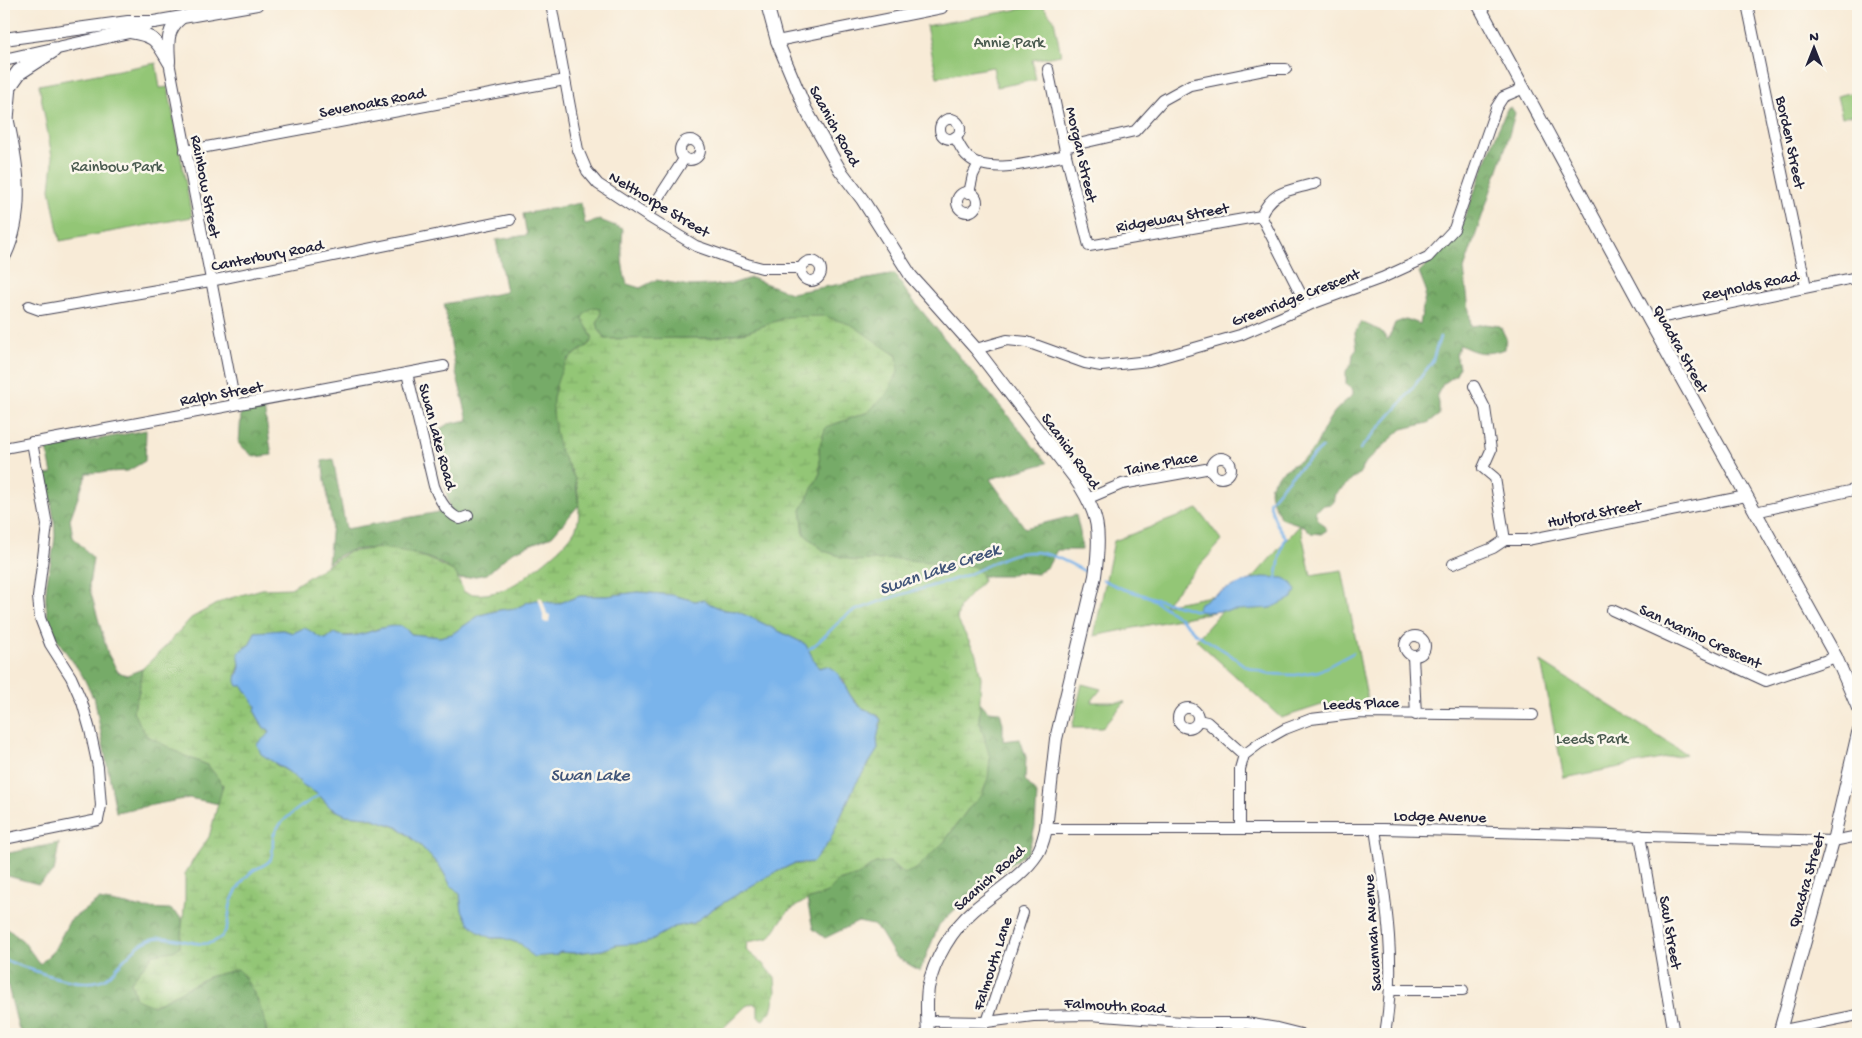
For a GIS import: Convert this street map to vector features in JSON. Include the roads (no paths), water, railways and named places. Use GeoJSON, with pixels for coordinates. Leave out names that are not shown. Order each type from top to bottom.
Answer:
{"type":"FeatureCollection","features":[{"type":"Feature","properties":{"kind":"highway"},"geometry":{"type":"LineString","coordinates":[[4,254],[15,222],[17,202],[15,160],[5,115],[9,86],[18,72],[53,50]]}},
{"type":"Feature","properties":{"kind":"highway"},"geometry":{"type":"LineString","coordinates":[[4,178],[6,201],[4,223]]}},
{"type":"Feature","properties":{"kind":"main road"},"geometry":{"type":"LineString","coordinates":[[4,39],[128,22],[154,22],[257,4]]}},
{"type":"Feature","properties":{"kind":"main road","name":"Saanich Road"},"geometry":{"type":"LineString","coordinates":[[767,4],[777,41],[806,110],[840,170],[862,199],[911,276],[976,348],[1089,498],[1096,520],[1098,534],[1095,576],[1056,738],[1046,829],[1038,853],[1025,869],[974,910],[949,938],[928,988],[928,1034]]}},
{"type":"Feature","properties":{"kind":"main road","name":"Quadra Street"},"geometry":{"type":"LineString","coordinates":[[1478,4],[1522,89],[1836,657],[1858,708]]}},
{"type":"Feature","properties":{"kind":"main road"},"geometry":{"type":"LineString","coordinates":[[169,62],[168,33],[181,18]]}},
{"type":"Feature","properties":{"kind":"main road"},"geometry":{"type":"LineString","coordinates":[[4,60],[129,32],[154,22]]}},
{"type":"Feature","properties":{"kind":"main road"},"geometry":{"type":"LineString","coordinates":[[129,32],[144,34],[154,39],[169,62]]}},
{"type":"Feature","properties":{"kind":"main road","name":"Quadra Street"},"geometry":{"type":"LineString","coordinates":[[1779,1033],[1833,840],[1858,732]]}},
{"type":"Feature","properties":{"kind":"street","name":"Nelthorpe Street"},"geometry":{"type":"LineString","coordinates":[[551,4],[578,150],[587,171],[598,184],[696,246],[762,268],[802,268]]}},
{"type":"Feature","properties":{"kind":"street","name":"Borden Street"},"geometry":{"type":"LineString","coordinates":[[1747,4],[1806,287]]}},
{"type":"Feature","properties":{"kind":"street"},"geometry":{"type":"LineString","coordinates":[[777,41],[942,8]]}},
{"type":"Feature","properties":{"kind":"street","name":"Rainbow Street"},"geometry":{"type":"LineString","coordinates":[[169,62],[235,404]]}},
{"type":"Feature","properties":{"kind":"street","name":"Morgan Street"},"geometry":{"type":"LineString","coordinates":[[1048,68],[1089,246]]}},
{"type":"Feature","properties":{"kind":"street"},"geometry":{"type":"LineString","coordinates":[[955,137],[968,158],[989,167],[1003,166],[1066,151],[1135,131],[1162,100],[1190,84],[1269,69],[1286,69]]}},
{"type":"Feature","properties":{"kind":"street","name":"Sevenoaks Road"},"geometry":{"type":"LineString","coordinates":[[185,151],[565,80]]}},
{"type":"Feature","properties":{"kind":"street","name":"Greenridge Crescent"},"geometry":{"type":"LineString","coordinates":[[976,348],[1007,340],[1027,342],[1085,363],[1101,366],[1149,361],[1240,335],[1307,306],[1382,278],[1428,257],[1454,229],[1496,108],[1503,97],[1522,89]]}},
{"type":"Feature","properties":{"kind":"street"},"geometry":{"type":"LineString","coordinates":[[647,216],[684,159]]}},
{"type":"Feature","properties":{"kind":"street"},"geometry":{"type":"LineString","coordinates":[[969,193],[979,163]]}},
{"type":"Feature","properties":{"kind":"street"},"geometry":{"type":"LineString","coordinates":[[1307,306],[1261,216],[1266,203],[1276,195],[1316,183]]}},
{"type":"Feature","properties":{"kind":"street","name":"Ridgeway Street"},"geometry":{"type":"LineString","coordinates":[[1089,246],[1261,216]]}},
{"type":"Feature","properties":{"kind":"street","name":"Canterbury Road"},"geometry":{"type":"LineString","coordinates":[[29,306],[40,310],[210,280],[510,220]]}},
{"type":"Feature","properties":{"kind":"street","name":"Reynolds Road"},"geometry":{"type":"LineString","coordinates":[[1649,320],[1858,277]]}},
{"type":"Feature","properties":{"kind":"street","name":"Ralph Street"},"geometry":{"type":"LineString","coordinates":[[4,448],[444,366]]}},
{"type":"Feature","properties":{"kind":"street","name":"Swan Lake Road"},"geometry":{"type":"LineString","coordinates":[[407,373],[438,497],[455,517],[460,519],[468,516]]}},
{"type":"Feature","properties":{"kind":"street"},"geometry":{"type":"LineString","coordinates":[[1474,386],[1485,408],[1491,450],[1483,468],[1495,478],[1505,540]]}},
{"type":"Feature","properties":{"kind":"street"},"geometry":{"type":"LineString","coordinates":[[4,840],[98,820],[101,806],[98,767],[82,702],[71,677],[50,644],[40,618],[38,597],[47,525],[32,442]]}},
{"type":"Feature","properties":{"kind":"street","name":"Taine Place"},"geometry":{"type":"LineString","coordinates":[[1089,498],[1122,484],[1211,468]]}},
{"type":"Feature","properties":{"kind":"street"},"geometry":{"type":"LineString","coordinates":[[1755,512],[1858,489]]}},
{"type":"Feature","properties":{"kind":"street","name":"Hulford Street"},"geometry":{"type":"LineString","coordinates":[[1453,564],[1493,548],[1505,540],[1527,540],[1746,496]]}},
{"type":"Feature","properties":{"kind":"street","name":"San Marino Crescent"},"geometry":{"type":"LineString","coordinates":[[1612,610],[1766,682],[1836,657]]}},
{"type":"Feature","properties":{"kind":"street"},"geometry":{"type":"LineString","coordinates":[[1413,656],[1416,715]]}},
{"type":"Feature","properties":{"kind":"street","name":"Leeds Place"},"geometry":{"type":"LineString","coordinates":[[1244,755],[1260,743],[1285,729],[1311,719],[1347,714],[1533,715]]}},
{"type":"Feature","properties":{"kind":"street"},"geometry":{"type":"LineString","coordinates":[[1198,720],[1207,722],[1244,755],[1240,769],[1240,829]]}},
{"type":"Feature","properties":{"kind":"street","name":"Lodge Avenue"},"geometry":{"type":"LineString","coordinates":[[1046,829],[1375,830],[1833,840],[1858,836]]}},
{"type":"Feature","properties":{"kind":"street","name":"Savannah Avenue"},"geometry":{"type":"LineString","coordinates":[[1375,830],[1387,903],[1391,968],[1391,990],[1385,1034]]}},
{"type":"Feature","properties":{"kind":"street","name":"Saul Street"},"geometry":{"type":"LineString","coordinates":[[1640,835],[1674,1034]]}},
{"type":"Feature","properties":{"kind":"street","name":"Falmouth Lane"},"geometry":{"type":"LineString","coordinates":[[988,1022],[1023,913]]}},
{"type":"Feature","properties":{"kind":"street"},"geometry":{"type":"LineString","coordinates":[[1391,990],[1463,990]]}},
{"type":"Feature","properties":{"kind":"street","name":"Falmouth Road"},"geometry":{"type":"LineString","coordinates":[[927,1021],[988,1022],[1033,1016],[1090,1015],[1195,1023],[1246,1023],[1301,1034]]}},
{"type":"Feature","properties":{"kind":"street"},"geometry":{"type":"LineString","coordinates":[[1779,1033],[1858,1015]]}},
{"type":"Feature","properties":{"kind":"water"},"geometry":{"type":"Polygon","coordinates":[[[1263,577],[1283,578],[1291,582],[1296,591],[1292,598],[1271,608],[1197,611],[1200,603],[1215,595],[1238,584],[1263,577]]]}},
{"type":"Feature","properties":{"kind":"water","name":"Swan Lake"},"geometry":{"type":"Polygon","coordinates":[[[638,592],[672,595],[695,601],[704,600],[724,610],[736,611],[805,644],[819,668],[827,666],[838,674],[853,700],[881,720],[877,739],[878,749],[855,785],[829,842],[813,862],[793,864],[768,876],[711,910],[694,923],[674,927],[646,943],[616,945],[602,950],[574,953],[560,952],[556,955],[533,957],[521,944],[503,938],[491,938],[479,932],[468,922],[462,910],[460,894],[450,884],[441,868],[421,846],[400,828],[368,817],[346,815],[331,808],[319,795],[261,754],[257,744],[270,733],[268,729],[264,728],[255,712],[256,706],[243,686],[238,686],[237,683],[236,678],[240,666],[238,653],[250,644],[255,632],[283,630],[293,633],[304,628],[326,639],[334,633],[354,636],[395,626],[404,628],[411,634],[440,637],[452,634],[480,615],[517,608],[528,602],[537,600],[557,604],[580,596],[607,596],[638,592]]]}},
{"type":"Feature","properties":{"kind":"waterway","name":"Swan Lake Creek"},"geometry":{"type":"LineString","coordinates":[[1360,449],[1403,401],[1432,362],[1440,337]]}},
{"type":"Feature","properties":{"kind":"waterway","name":"Swan Lake Creek"},"geometry":{"type":"LineString","coordinates":[[1276,578],[1282,547],[1286,538],[1276,523],[1269,502],[1291,476],[1322,448]]}},
{"type":"Feature","properties":{"kind":"waterway","name":"Swan Lake Creek"},"geometry":{"type":"LineString","coordinates":[[809,649],[852,612],[908,592],[967,575],[1013,555],[1031,552],[1046,554],[1061,559],[1088,573]]}},
{"type":"Feature","properties":{"kind":"waterway","name":"Swan Lake Creek"},"geometry":{"type":"LineString","coordinates":[[1103,580],[1123,589],[1197,611]]}},
{"type":"Feature","properties":{"kind":"waterway"},"geometry":{"type":"LineString","coordinates":[[1146,595],[1180,618],[1195,633],[1245,666],[1269,674],[1295,675],[1319,671],[1353,653]]}},
{"type":"Feature","properties":{"kind":"waterway","name":"Swan Lake Creek"},"geometry":{"type":"LineString","coordinates":[[4,960],[69,981],[95,982],[108,977],[136,948],[151,939],[164,938],[199,943],[215,941],[225,932],[232,900],[241,884],[254,870],[269,862],[272,854],[273,837],[277,828],[294,812],[319,795]]}},
{"type":"Feature","properties":{"kind":"park label","name":"Annie Park"},"geometry":{"type":"Point","coordinates":[1009,41]}},
{"type":"Feature","properties":{"kind":"park label","name":"Rainbow Park"},"geometry":{"type":"Point","coordinates":[117,165]}},
{"type":"Feature","properties":{"kind":"park label","name":"Leeds Park"},"geometry":{"type":"Point","coordinates":[1592,737]}}]}
